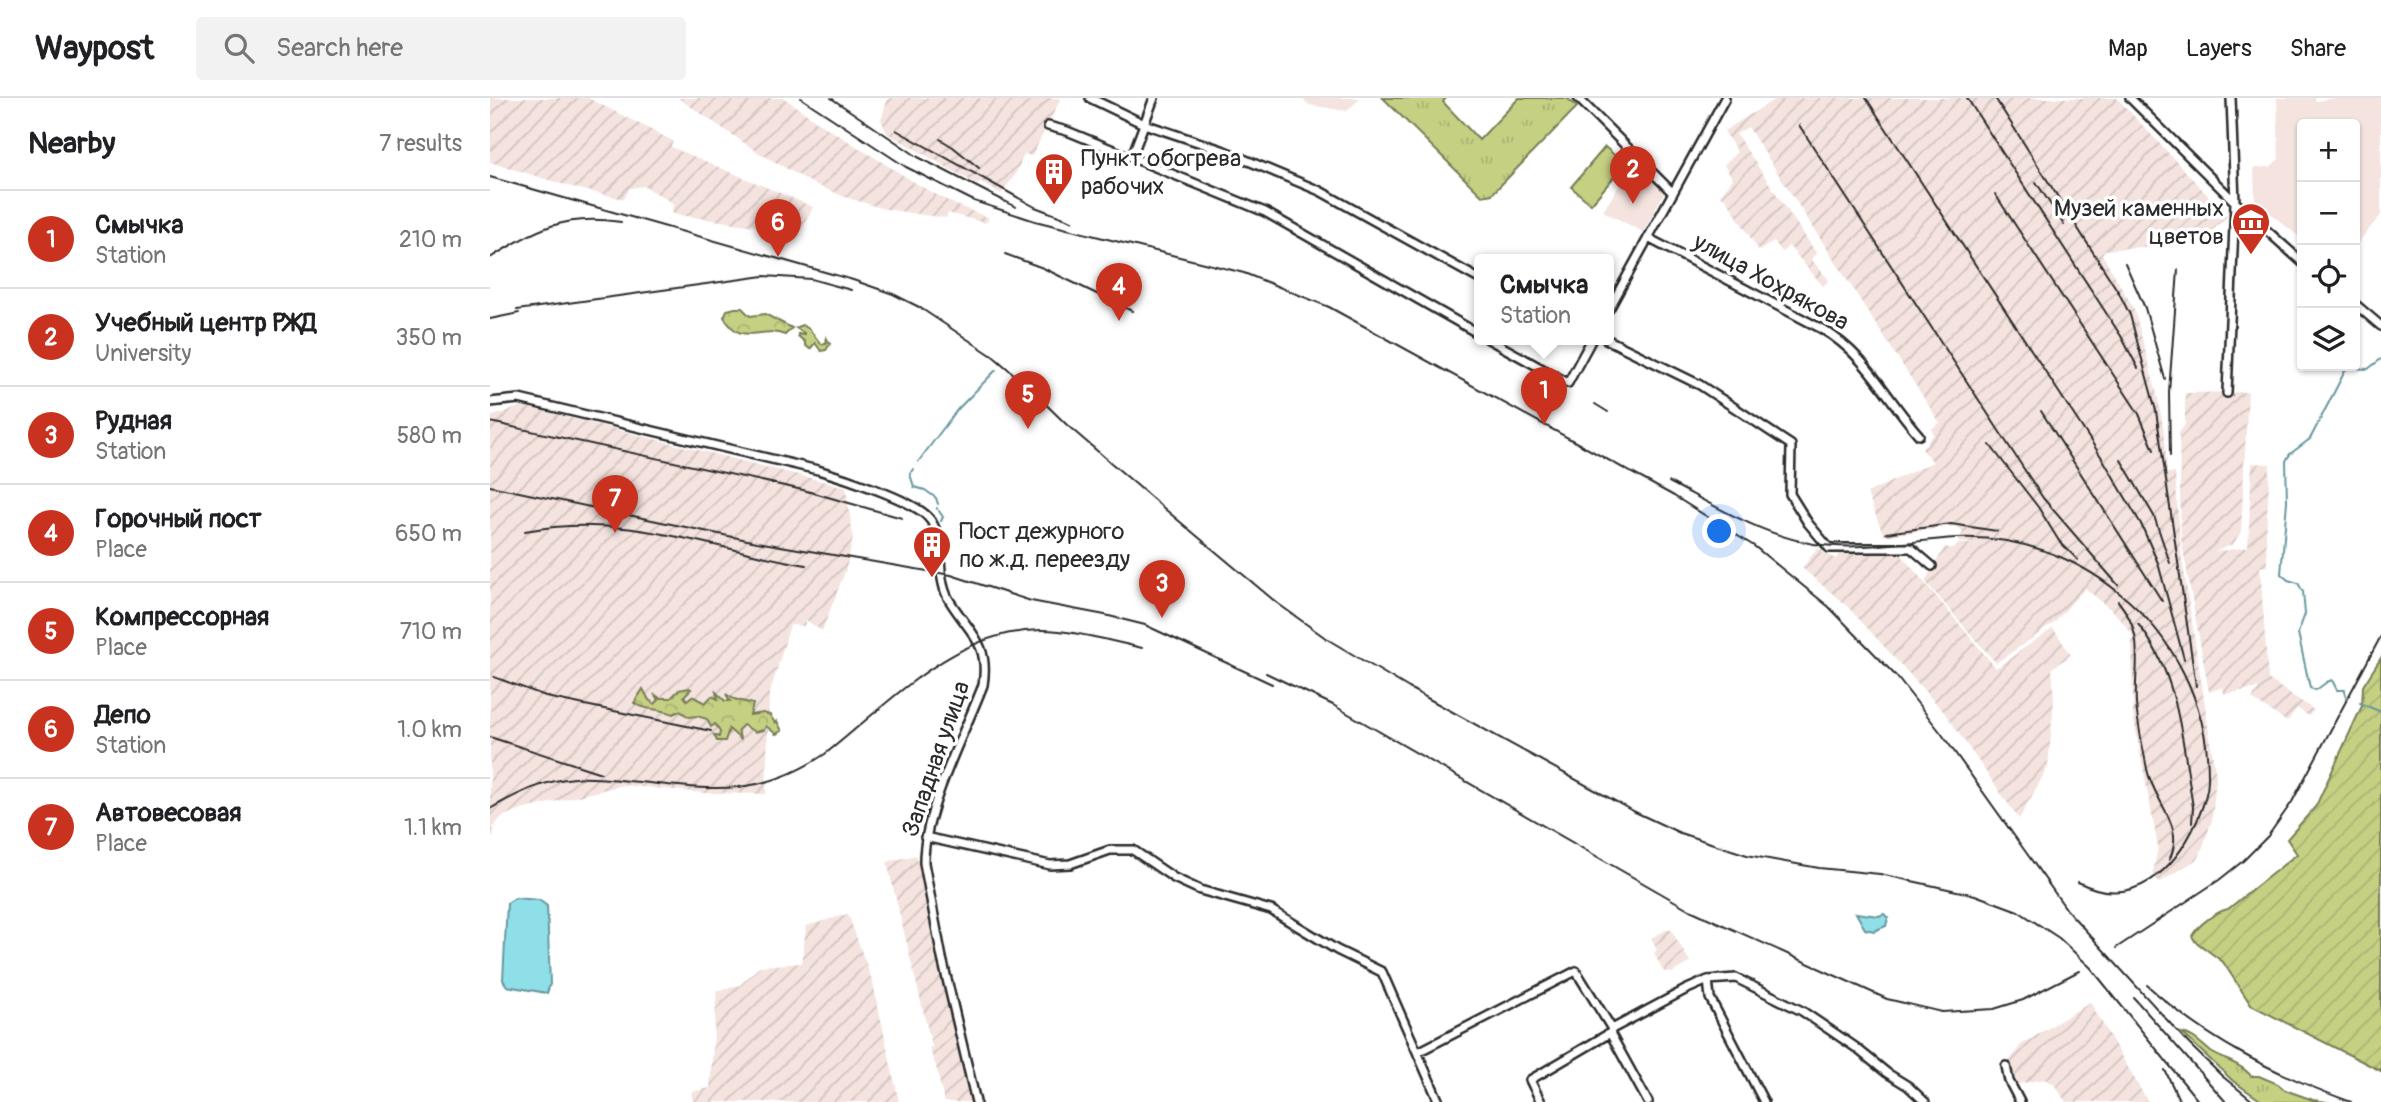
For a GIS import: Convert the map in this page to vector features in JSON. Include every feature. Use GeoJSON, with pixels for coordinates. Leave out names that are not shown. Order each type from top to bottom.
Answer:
{"type":"FeatureCollection","features":[{"type":"Feature","properties":{"kind":"street"},"geometry":{"type":"LineString","coordinates":[[1090,98],[1144,124],[1222,150],[1320,191],[1474,276]]}},
{"type":"Feature","properties":{"kind":"street"},"geometry":{"type":"LineString","coordinates":[[1132,156],[1154,98]]}},
{"type":"Feature","properties":{"kind":"street"},"geometry":{"type":"LineString","coordinates":[[1578,98],[1673,192]]}},
{"type":"Feature","properties":{"kind":"street"},"geometry":{"type":"LineString","coordinates":[[1614,300],[1725,98]]}},
{"type":"Feature","properties":{"kind":"street"},"geometry":{"type":"LineString","coordinates":[[2130,98],[2235,202],[2297,258]]}},
{"type":"Feature","properties":{"kind":"street"},"geometry":{"type":"LineString","coordinates":[[2227,393],[2235,202],[2231,98]]}},
{"type":"Feature","properties":{"kind":"street"},"geometry":{"type":"LineString","coordinates":[[1048,126],[1132,156],[1273,216],[1474,331]]}},
{"type":"Feature","properties":{"kind":"street","name":"улица Хохрякова"},"geometry":{"type":"LineString","coordinates":[[1648,238],[1847,345],[1869,369],[1919,435]]}},
{"type":"Feature","properties":{"kind":"street"},"geometry":{"type":"LineString","coordinates":[[2360,308],[2381,326]]}},
{"type":"Feature","properties":{"kind":"street"},"geometry":{"type":"LineString","coordinates":[[1614,343],[1700,385],[1791,445],[1790,494],[1825,545],[1832,549],[1911,548],[1933,566]]}},
{"type":"Feature","properties":{"kind":"street"},"geometry":{"type":"LineString","coordinates":[[1499,345],[1568,383],[1587,345]]}},
{"type":"Feature","properties":{"kind":"street","name":"Западная улица"},"geometry":{"type":"LineString","coordinates":[[490,402],[519,399],[810,468],[860,484],[910,505],[933,522],[938,537],[945,591],[978,642],[985,664],[983,685],[932,813],[925,837],[924,863],[976,1102]]}},
{"type":"Feature","properties":{"kind":"street"},"geometry":{"type":"LineString","coordinates":[[925,837],[1050,865],[1070,864],[1110,850],[1133,850],[1174,878],[1200,890],[1271,910],[1337,950],[1382,972],[1439,1102]]}},
{"type":"Feature","properties":{"kind":"street"},"geometry":{"type":"LineString","coordinates":[[1418,1052],[1576,971],[1648,1102]]}},
{"type":"Feature","properties":{"kind":"street"},"geometry":{"type":"LineString","coordinates":[[1542,1102],[1530,1080],[1685,990],[1708,981],[1742,980],[1802,1012],[1855,1046],[1925,1102]]}},
{"type":"Feature","properties":{"kind":"street"},"geometry":{"type":"LineString","coordinates":[[1708,981],[1714,1009],[1765,1102]]}},
{"type":"Feature","properties":{"kind":"street"},"geometry":{"type":"LineString","coordinates":[[2006,1066],[2009,1081],[2020,1102]]}},
{"type":"Feature","properties":{"kind":"shaded area"},"geometry":{"type":"Polygon","coordinates":[[[490,98],[588,98],[673,141],[671,147],[813,207],[801,230],[755,226],[672,214],[673,203],[644,186],[630,188],[624,199],[575,188],[490,162],[490,98]]]}},
{"type":"Feature","properties":{"kind":"shaded area"},"geometry":{"type":"Polygon","coordinates":[[[678,98],[784,98],[922,187],[989,218],[986,223],[948,213],[946,218],[916,214],[881,208],[845,197],[812,183],[759,153],[678,98]]]}},
{"type":"Feature","properties":{"kind":"shaded area"},"geometry":{"type":"Polygon","coordinates":[[[888,98],[1061,98],[1032,156],[1024,154],[1015,175],[1001,194],[980,182],[978,185],[887,133],[881,120],[888,98]]]}},
{"type":"Feature","properties":{"kind":"shaded area"},"geometry":{"type":"Polygon","coordinates":[[[1301,98],[1360,98],[1347,111],[1309,105],[1301,98]]]}},
{"type":"Feature","properties":{"kind":"shaded area"},"geometry":{"type":"Polygon","coordinates":[[[1777,98],[2117,98],[2227,216],[2201,242],[2105,250],[2102,254],[2134,309],[2158,398],[2165,438],[2167,473],[2175,473],[2181,552],[2216,777],[2212,820],[2199,858],[2159,883],[2153,873],[2158,847],[2133,715],[2132,634],[2116,614],[2085,588],[2054,623],[1996,663],[1925,581],[1945,547],[1954,549],[1958,544],[1980,544],[1958,542],[1963,532],[1954,526],[1884,536],[1867,493],[1933,462],[1922,449],[1934,434],[1931,429],[1940,423],[1748,127],[1736,134],[1817,254],[1811,259],[1829,280],[1823,286],[1789,246],[1782,252],[1774,241],[1759,251],[1726,199],[1720,195],[1733,179],[1724,165],[1737,152],[1724,131],[1777,98]]]}},
{"type":"Feature","properties":{"kind":"shaded area"},"geometry":{"type":"Polygon","coordinates":[[[2277,98],[2315,98],[2316,101],[2381,98],[2381,215],[2360,240],[2360,119],[2297,119],[2297,235],[2255,201],[2254,168],[2270,167],[2279,159],[2277,98]]]}},
{"type":"Feature","properties":{"kind":"shaded area"},"geometry":{"type":"Polygon","coordinates":[[[1634,163],[1665,191],[1643,232],[1603,211],[1634,163]]]}},
{"type":"Feature","properties":{"kind":"shaded area"},"geometry":{"type":"Polygon","coordinates":[[[2248,392],[2241,532],[2233,544],[2214,552],[2248,547],[2252,463],[2270,464],[2267,566],[2260,567],[2268,679],[2314,710],[2309,716],[2297,708],[2287,722],[2252,699],[2259,688],[2224,694],[2223,687],[2209,692],[2181,538],[2179,433],[2185,425],[2185,393],[2248,392]]]}},
{"type":"Feature","properties":{"kind":"shaded area"},"geometry":{"type":"Polygon","coordinates":[[[522,406],[846,487],[853,538],[846,569],[822,631],[806,620],[804,626],[790,625],[769,696],[766,794],[704,793],[623,785],[513,812],[502,817],[493,827],[494,835],[490,839],[490,417],[522,406]]]}},
{"type":"Feature","properties":{"kind":"shaded area"},"geometry":{"type":"Polygon","coordinates":[[[1818,548],[1835,559],[1842,552],[1898,551],[1996,668],[2053,628],[2071,655],[2052,668],[2054,699],[2048,767],[2019,819],[1944,712],[1847,606],[1802,568],[1818,548]]]}},
{"type":"Feature","properties":{"kind":"shaded area"},"geometry":{"type":"Polygon","coordinates":[[[916,855],[972,1102],[944,1102],[929,1048],[932,1047],[887,862],[916,855]]]}},
{"type":"Feature","properties":{"kind":"shaded area"},"geometry":{"type":"Polygon","coordinates":[[[848,914],[873,983],[899,1102],[693,1102],[691,1092],[710,1088],[717,991],[740,985],[760,966],[802,963],[806,926],[848,914]]]}},
{"type":"Feature","properties":{"kind":"shaded area"},"geometry":{"type":"Polygon","coordinates":[[[1670,928],[1690,962],[1672,973],[1663,971],[1654,953],[1657,950],[1651,938],[1670,928]]]}},
{"type":"Feature","properties":{"kind":"shaded area"},"geometry":{"type":"Polygon","coordinates":[[[2090,1002],[2148,1102],[2066,1102],[2054,1084],[2044,1079],[2018,1084],[2009,1062],[2021,1045],[2090,1002]]]}},
{"type":"Feature","properties":{"kind":"green space"},"geometry":{"type":"Polygon","coordinates":[[[1383,98],[1446,98],[1443,102],[1479,140],[1519,98],[1567,98],[1577,107],[1492,194],[1482,196],[1383,98]]]}},
{"type":"Feature","properties":{"kind":"green space"},"geometry":{"type":"Polygon","coordinates":[[[1605,147],[1625,164],[1591,204],[1571,187],[1605,147]]]}},
{"type":"Feature","properties":{"kind":"green space"},"geometry":{"type":"Polygon","coordinates":[[[742,308],[750,316],[765,314],[792,328],[785,335],[767,332],[744,334],[731,326],[724,317],[727,310],[742,308]]]}},
{"type":"Feature","properties":{"kind":"green space"},"geometry":{"type":"Polygon","coordinates":[[[802,325],[809,329],[821,344],[826,343],[826,337],[830,344],[826,350],[821,351],[815,343],[810,349],[805,345],[798,336],[804,333],[796,328],[802,325]]]}},
{"type":"Feature","properties":{"kind":"green space"},"geometry":{"type":"Polygon","coordinates":[[[2381,658],[2381,1071],[2251,1005],[2223,962],[2192,936],[2208,919],[2228,909],[2297,854],[2287,839],[2316,806],[2362,706],[2363,686],[2381,658]]]}},
{"type":"Feature","properties":{"kind":"green space"},"geometry":{"type":"Polygon","coordinates":[[[643,689],[649,700],[655,704],[659,700],[654,694],[660,698],[671,698],[679,690],[691,689],[684,696],[687,700],[692,696],[705,703],[712,696],[718,699],[716,692],[725,701],[730,701],[726,694],[753,704],[750,715],[770,715],[782,731],[776,734],[766,726],[764,730],[755,732],[743,725],[738,730],[740,739],[729,729],[725,741],[717,741],[714,735],[719,737],[720,732],[715,724],[711,727],[707,719],[689,717],[680,711],[673,714],[634,703],[643,689]]]}},
{"type":"Feature","properties":{"kind":"green space"},"geometry":{"type":"Polygon","coordinates":[[[2182,1033],[2243,1068],[2251,1076],[2259,1076],[2285,1090],[2313,1100],[2327,1102],[2263,1102],[2233,1081],[2182,1033]]]}},
{"type":"Feature","properties":{"kind":"water"},"geometry":{"type":"Polygon","coordinates":[[[515,898],[539,900],[547,906],[550,984],[547,993],[507,986],[503,980],[507,903],[515,898]]]}},
{"type":"Feature","properties":{"kind":"water"},"geometry":{"type":"Polygon","coordinates":[[[1856,913],[1879,916],[1884,914],[1888,918],[1886,926],[1874,931],[1865,929],[1856,913]]]}},
{"type":"Feature","properties":{"kind":"waterway"},"geometry":{"type":"LineString","coordinates":[[2346,697],[2345,690],[2337,690],[2332,680],[2316,690],[2310,688],[2298,633],[2305,614],[2303,592],[2298,583],[2281,574],[2287,501],[2286,461],[2290,454],[2310,439],[2345,371],[2348,368],[2368,369],[2381,359]]}},
{"type":"Feature","properties":{"kind":"waterway"},"geometry":{"type":"LineString","coordinates":[[918,462],[957,410],[996,370]]}},
{"type":"Feature","properties":{"kind":"waterway"},"geometry":{"type":"LineString","coordinates":[[913,469],[910,474],[914,487],[925,490],[936,498],[938,504]]}},
{"type":"Feature","properties":{"kind":"waterway"},"geometry":{"type":"LineString","coordinates":[[939,511],[943,517],[941,521]]}},
{"type":"Feature","properties":{"kind":"waterway"},"geometry":{"type":"LineString","coordinates":[[2360,703],[2381,712]]}},
{"type":"Feature","properties":{"kind":"railway"},"geometry":{"type":"LineString","coordinates":[[801,98],[906,167],[974,201],[1035,221],[1244,273],[1329,307],[1674,496],[1754,546],[1829,607],[1896,676],[1941,733],[2067,910],[2188,1043],[2254,1102]]}},
{"type":"Feature","properties":{"kind":"railway"},"geometry":{"type":"LineString","coordinates":[[831,98],[918,157],[1016,207]]}},
{"type":"Feature","properties":{"kind":"railway"},"geometry":{"type":"LineString","coordinates":[[1866,98],[2104,461],[2141,524],[2158,563],[2184,659]]}},
{"type":"Feature","properties":{"kind":"railway"},"geometry":{"type":"LineString","coordinates":[[1967,98],[2121,336],[2138,368]]}},
{"type":"Feature","properties":{"kind":"railway"},"geometry":{"type":"LineString","coordinates":[[1995,98],[2119,293],[2130,315],[2156,411],[2196,686]]}},
{"type":"Feature","properties":{"kind":"railway"},"geometry":{"type":"LineString","coordinates":[[1799,125],[2043,498],[2118,585]]}},
{"type":"Feature","properties":{"kind":"railway"},"geometry":{"type":"LineString","coordinates":[[896,130],[1035,207],[1072,221]]}},
{"type":"Feature","properties":{"kind":"railway"},"geometry":{"type":"LineString","coordinates":[[940,139],[979,168]]}},
{"type":"Feature","properties":{"kind":"railway"},"geometry":{"type":"LineString","coordinates":[[490,177],[853,280],[893,294],[919,307],[994,357],[1067,425],[1160,505],[1277,603],[1327,639],[1409,688],[1633,811],[1680,833],[1747,855],[1819,868],[1880,874],[1975,895],[2018,911],[2059,938],[2091,968],[2199,1102]]}},
{"type":"Feature","properties":{"kind":"railway"},"geometry":{"type":"LineString","coordinates":[[2036,182],[2064,225]]}},
{"type":"Feature","properties":{"kind":"railway"},"geometry":{"type":"LineString","coordinates":[[1995,194],[2139,414],[2154,450]]}},
{"type":"Feature","properties":{"kind":"railway"},"geometry":{"type":"LineString","coordinates":[[490,258],[537,231],[552,226],[583,220],[621,222]]}},
{"type":"Feature","properties":{"kind":"railway"},"geometry":{"type":"LineString","coordinates":[[1005,254],[1043,268],[1132,311]]}},
{"type":"Feature","properties":{"kind":"railway"},"geometry":{"type":"LineString","coordinates":[[2125,263],[2145,308],[2165,379]]}},
{"type":"Feature","properties":{"kind":"railway"},"geometry":{"type":"LineString","coordinates":[[2170,456],[2169,392],[2178,270]]}},
{"type":"Feature","properties":{"kind":"railway"},"geometry":{"type":"LineString","coordinates":[[517,310],[764,276],[811,279],[851,290]]}},
{"type":"Feature","properties":{"kind":"railway"},"geometry":{"type":"LineString","coordinates":[[490,319],[519,313]]}},
{"type":"Feature","properties":{"kind":"railway"},"geometry":{"type":"LineString","coordinates":[[1595,404],[1608,412]]}},
{"type":"Feature","properties":{"kind":"railway"},"geometry":{"type":"LineString","coordinates":[[2041,411],[2162,601]]}},
{"type":"Feature","properties":{"kind":"railway"},"geometry":{"type":"LineString","coordinates":[[490,422],[803,490],[902,518]]}},
{"type":"Feature","properties":{"kind":"railway"},"geometry":{"type":"LineString","coordinates":[[1990,445],[2038,507],[2059,541],[2078,560]]}},
{"type":"Feature","properties":{"kind":"railway"},"geometry":{"type":"LineString","coordinates":[[2121,460],[2154,516],[2170,563]]}},
{"type":"Feature","properties":{"kind":"railway"},"geometry":{"type":"LineString","coordinates":[[1669,482],[1757,527],[1814,544],[1867,546],[1956,538],[2021,544],[2042,550],[2082,568],[2138,609],[2171,650],[2194,697],[2202,722],[2206,749],[2207,793],[2188,839],[2177,855],[2150,880],[2134,888],[2117,891],[2098,890],[2078,882]]}},
{"type":"Feature","properties":{"kind":"railway"},"geometry":{"type":"LineString","coordinates":[[490,486],[757,542],[951,575],[1031,601],[1145,625],[1272,684]]}},
{"type":"Feature","properties":{"kind":"railway"},"geometry":{"type":"LineString","coordinates":[[1886,533],[1951,524],[1997,531]]}},
{"type":"Feature","properties":{"kind":"railway"},"geometry":{"type":"LineString","coordinates":[[525,531],[562,526],[633,529],[806,565]]}},
{"type":"Feature","properties":{"kind":"railway"},"geometry":{"type":"LineString","coordinates":[[2118,601],[2127,614],[2135,638],[2136,704],[2147,769],[2150,781],[2172,825],[2173,848],[2169,860]]}},
{"type":"Feature","properties":{"kind":"railway"},"geometry":{"type":"LineString","coordinates":[[2138,624],[2152,644],[2171,688],[2186,759],[2193,807],[2192,823]]}},
{"type":"Feature","properties":{"kind":"railway"},"geometry":{"type":"LineString","coordinates":[[490,809],[531,789],[575,778],[706,788],[730,788],[776,779],[825,754],[932,668],[991,638],[1024,631],[1059,631],[1142,648]]}},
{"type":"Feature","properties":{"kind":"railway"},"geometry":{"type":"LineString","coordinates":[[2116,948],[2219,880],[2268,836],[2292,802],[2381,636]]}},
{"type":"Feature","properties":{"kind":"railway"},"geometry":{"type":"LineString","coordinates":[[1266,673],[1333,705],[1690,910],[1887,999],[1942,1012],[1994,1009],[2023,1000],[2079,971]]}},
{"type":"Feature","properties":{"kind":"railway"},"geometry":{"type":"LineString","coordinates":[[494,677],[551,698],[711,731]]}},
{"type":"Feature","properties":{"kind":"railway"},"geometry":{"type":"LineString","coordinates":[[490,737],[601,773]]}},
{"type":"Feature","properties":{"kind":"railway"},"geometry":{"type":"LineString","coordinates":[[2147,985],[2194,1023],[2243,1054],[2295,1080],[2351,1102]]}},
{"type":"Feature","properties":{"kind":"railway"},"geometry":{"type":"LineString","coordinates":[[2134,998],[2226,1102]]}},
{"type":"Feature","properties":{"kind":"railway"},"geometry":{"type":"LineString","coordinates":[[2165,1070],[2180,1102]]}},
{"type":"Feature","properties":{"kind":"place","name":"Учебный центр РЖД"},"geometry":{"type":"Point","coordinates":[1633,204]}},
{"type":"Feature","properties":{"kind":"place","name":"Пункт обогрева рабочих"},"geometry":{"type":"Point","coordinates":[1054,206]}},
{"type":"Feature","properties":{"kind":"place","name":"Музей каменных цветов"},"geometry":{"type":"Point","coordinates":[2251,256]}},
{"type":"Feature","properties":{"kind":"place","name":"Депо"},"geometry":{"type":"Point","coordinates":[778,257]}},
{"type":"Feature","properties":{"kind":"place","name":"Горочный пост"},"geometry":{"type":"Point","coordinates":[1119,321]}},
{"type":"Feature","properties":{"kind":"place","name":"Смычка"},"geometry":{"type":"Point","coordinates":[1544,425]}},
{"type":"Feature","properties":{"kind":"place","name":"Компрессорная"},"geometry":{"type":"Point","coordinates":[1028,429]}},
{"type":"Feature","properties":{"kind":"place","name":"Автовесовая"},"geometry":{"type":"Point","coordinates":[615,533]}},
{"type":"Feature","properties":{"kind":"place","name":"Пост дежурного по ж.д. переезду"},"geometry":{"type":"Point","coordinates":[932,579]}},
{"type":"Feature","properties":{"kind":"place","name":"Рудная"},"geometry":{"type":"Point","coordinates":[1162,618]}}]}
